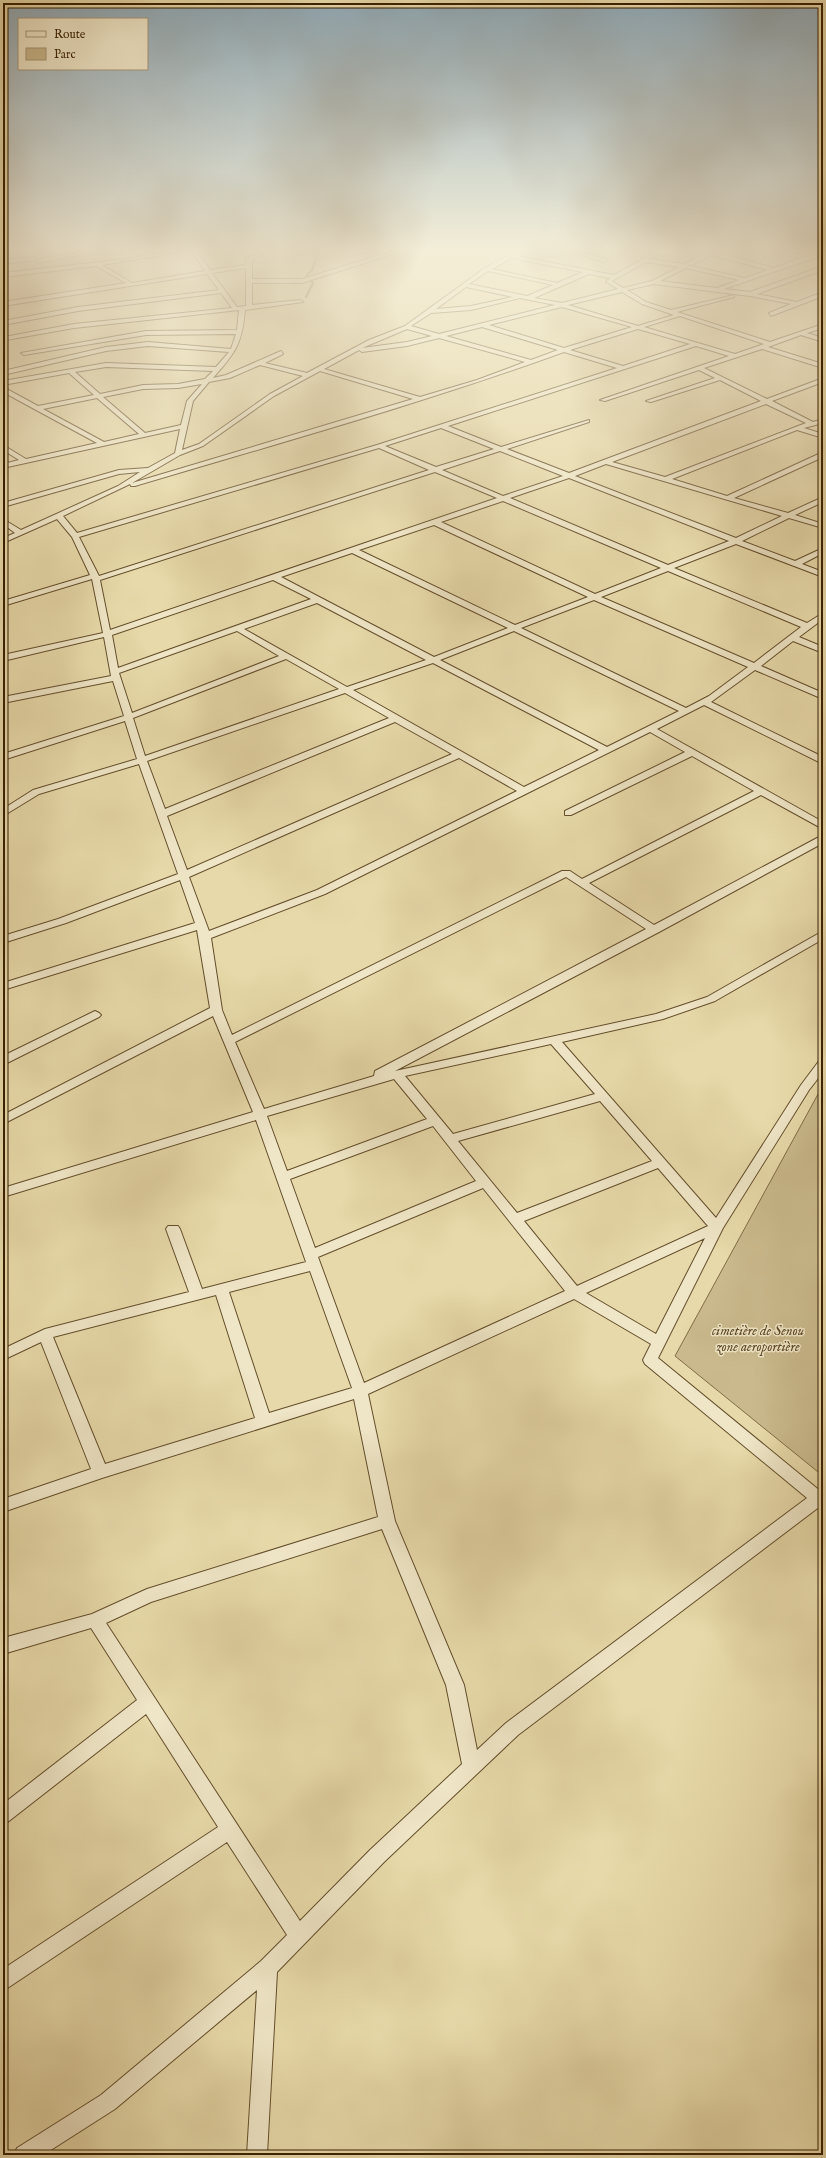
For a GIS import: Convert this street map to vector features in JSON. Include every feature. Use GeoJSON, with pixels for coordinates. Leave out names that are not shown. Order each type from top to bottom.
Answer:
{"type":"FeatureCollection","features":[{"type":"Feature","properties":{"kind":"street"},"geometry":{"type":"LineString","coordinates":[[24,353],[38,364]]}},
{"type":"Feature","properties":{"kind":"street"},"geometry":{"type":"LineString","coordinates":[[3,373],[89,353]]}},
{"type":"Feature","properties":{"kind":"street"},"geometry":{"type":"LineString","coordinates":[[178,454],[190,401],[219,369],[231,353]]}},
{"type":"Feature","properties":{"kind":"street"},"geometry":{"type":"LineString","coordinates":[[36,408],[143,387],[178,386],[228,376],[281,353]]}},
{"type":"Feature","properties":{"kind":"street"},"geometry":{"type":"LineString","coordinates":[[3,541],[120,487],[178,454],[201,445],[272,395],[350,353]]}},
{"type":"Feature","properties":{"kind":"street"},"geometry":{"type":"LineString","coordinates":[[498,353],[532,362]]}},
{"type":"Feature","properties":{"kind":"street"},"geometry":{"type":"LineString","coordinates":[[120,487],[133,485],[421,399],[557,353]]}},
{"type":"Feature","properties":{"kind":"street"},"geometry":{"type":"LineString","coordinates":[[573,353],[624,368]]}},
{"type":"Feature","properties":{"kind":"street"},"geometry":{"type":"LineString","coordinates":[[75,536],[379,446],[671,353]]}},
{"type":"Feature","properties":{"kind":"street"},"geometry":{"type":"LineString","coordinates":[[725,353],[736,356]]}},
{"type":"Feature","properties":{"kind":"street"},"geometry":{"type":"LineString","coordinates":[[603,400],[746,353]]}},
{"type":"Feature","properties":{"kind":"street"},"geometry":{"type":"LineString","coordinates":[[781,353],[823,366]]}},
{"type":"Feature","properties":{"kind":"street"},"geometry":{"type":"LineString","coordinates":[[259,363],[307,375]]}},
{"type":"Feature","properties":{"kind":"street"},"geometry":{"type":"LineString","coordinates":[[3,383],[106,365],[219,369]]}},
{"type":"Feature","properties":{"kind":"street"},"geometry":{"type":"LineString","coordinates":[[700,368],[812,424]]}},
{"type":"Feature","properties":{"kind":"street"},"geometry":{"type":"LineString","coordinates":[[318,369],[421,399]]}},
{"type":"Feature","properties":{"kind":"street"},"geometry":{"type":"LineString","coordinates":[[70,371],[144,434]]}},
{"type":"Feature","properties":{"kind":"street"},"geometry":{"type":"LineString","coordinates":[[649,401],[720,378]]}},
{"type":"Feature","properties":{"kind":"street"},"geometry":{"type":"LineString","coordinates":[[3,658],[107,634],[571,475],[823,380]]}},
{"type":"Feature","properties":{"kind":"street"},"geometry":{"type":"LineString","coordinates":[[3,389],[101,443]]}},
{"type":"Feature","properties":{"kind":"street"},"geometry":{"type":"LineString","coordinates":[[3,399],[15,396]]}},
{"type":"Feature","properties":{"kind":"street"},"geometry":{"type":"LineString","coordinates":[[3,604],[95,578],[587,421]]}},
{"type":"Feature","properties":{"kind":"street"},"geometry":{"type":"LineString","coordinates":[[664,480],[796,428],[823,421]]}},
{"type":"Feature","properties":{"kind":"street"},"geometry":{"type":"LineString","coordinates":[[3,466],[101,443],[184,426]]}},
{"type":"Feature","properties":{"kind":"street"},"geometry":{"type":"LineString","coordinates":[[442,426],[571,475],[823,575]]}},
{"type":"Feature","properties":{"kind":"street"},"geometry":{"type":"LineString","coordinates":[[796,428],[823,436]]}},
{"type":"Feature","properties":{"kind":"street"},"geometry":{"type":"LineString","coordinates":[[379,446],[808,627]]}},
{"type":"Feature","properties":{"kind":"street"},"geometry":{"type":"LineString","coordinates":[[3,447],[24,461]]}},
{"type":"Feature","properties":{"kind":"street"},"geometry":{"type":"LineString","coordinates":[[728,498],[823,454]]}},
{"type":"Feature","properties":{"kind":"street"},"geometry":{"type":"LineString","coordinates":[[605,462],[823,526]]}},
{"type":"Feature","properties":{"kind":"street"},"geometry":{"type":"LineString","coordinates":[[3,505],[119,472],[149,470]]}},
{"type":"Feature","properties":{"kind":"street"},"geometry":{"type":"LineString","coordinates":[[3,813],[36,792],[142,760],[434,660],[736,541],[823,498]]}},
{"type":"Feature","properties":{"kind":"street"},"geometry":{"type":"LineString","coordinates":[[58,515],[75,536],[95,578],[116,675],[142,760],[203,930],[216,1010],[260,1115],[360,1391],[387,1521],[455,1685],[472,1766]]}},
{"type":"Feature","properties":{"kind":"street"},"geometry":{"type":"LineString","coordinates":[[3,522],[20,533]]}},
{"type":"Feature","properties":{"kind":"street"},"geometry":{"type":"LineString","coordinates":[[434,522],[595,596],[823,696]]}},
{"type":"Feature","properties":{"kind":"street"},"geometry":{"type":"LineString","coordinates":[[353,550],[686,711]]}},
{"type":"Feature","properties":{"kind":"street"},"geometry":{"type":"LineString","coordinates":[[796,564],[823,550]]}},
{"type":"Feature","properties":{"kind":"street"},"geometry":{"type":"LineString","coordinates":[[274,577],[606,750]]}},
{"type":"Feature","properties":{"kind":"street"},"geometry":{"type":"LineString","coordinates":[[3,700],[116,675],[237,628],[317,600]]}},
{"type":"Feature","properties":{"kind":"street"},"geometry":{"type":"LineString","coordinates":[[3,987],[203,930],[321,892],[705,702],[756,666],[823,615]]}},
{"type":"Feature","properties":{"kind":"street"},"geometry":{"type":"LineString","coordinates":[[237,628],[524,791]]}},
{"type":"Feature","properties":{"kind":"street"},"geometry":{"type":"LineString","coordinates":[[793,638],[823,650]]}},
{"type":"Feature","properties":{"kind":"street"},"geometry":{"type":"LineString","coordinates":[[3,757],[129,717],[286,656]]}},
{"type":"Feature","properties":{"kind":"street"},"geometry":{"type":"LineString","coordinates":[[705,702],[823,761]]}},
{"type":"Feature","properties":{"kind":"street"},"geometry":{"type":"LineString","coordinates":[[162,814],[396,718]]}},
{"type":"Feature","properties":{"kind":"street"},"geometry":{"type":"LineString","coordinates":[[650,729],[823,826]]}},
{"type":"Feature","properties":{"kind":"street"},"geometry":{"type":"LineString","coordinates":[[568,813],[692,752]]}},
{"type":"Feature","properties":{"kind":"street"},"geometry":{"type":"LineString","coordinates":[[3,940],[47,927],[184,876],[460,754]]}},
{"type":"Feature","properties":{"kind":"street"},"geometry":{"type":"LineString","coordinates":[[582,883],[761,791]]}},
{"type":"Feature","properties":{"kind":"street"},"geometry":{"type":"LineString","coordinates":[[362,1082],[655,930],[823,839]]}},
{"type":"Feature","properties":{"kind":"street"},"geometry":{"type":"LineString","coordinates":[[229,1041],[566,873],[655,930]]}},
{"type":"Feature","properties":{"kind":"street"},"geometry":{"type":"LineString","coordinates":[[3,1193],[260,1115],[362,1082],[660,1017],[711,999],[823,934]]}},
{"type":"Feature","properties":{"kind":"street"},"geometry":{"type":"LineString","coordinates":[[3,1120],[216,1010]]}},
{"type":"Feature","properties":{"kind":"street"},"geometry":{"type":"LineString","coordinates":[[3,1061],[95,1015]]}},
{"type":"Feature","properties":{"kind":"street"},"geometry":{"type":"LineString","coordinates":[[554,1040],[717,1227]]}},
{"type":"Feature","properties":{"kind":"street"},"geometry":{"type":"LineString","coordinates":[[24,2155],[108,2102],[268,1968],[377,1856],[512,1729],[820,1497],[650,1360],[717,1227],[805,1088],[823,1064]]}},
{"type":"Feature","properties":{"kind":"street"},"geometry":{"type":"LineString","coordinates":[[397,1074],[574,1292],[660,1342]]}},
{"type":"Feature","properties":{"kind":"street"},"geometry":{"type":"LineString","coordinates":[[450,1139],[603,1096]]}},
{"type":"Feature","properties":{"kind":"street"},"geometry":{"type":"LineString","coordinates":[[282,1177],[435,1121]]}},
{"type":"Feature","properties":{"kind":"street"},"geometry":{"type":"LineString","coordinates":[[514,1219],[661,1162]]}},
{"type":"Feature","properties":{"kind":"street"},"geometry":{"type":"LineString","coordinates":[[3,1355],[45,1334],[221,1289],[312,1260],[485,1182]]}},
{"type":"Feature","properties":{"kind":"street"},"geometry":{"type":"LineString","coordinates":[[3,1506],[100,1472],[360,1391],[717,1227]]}},
{"type":"Feature","properties":{"kind":"street"},"geometry":{"type":"LineString","coordinates":[[172,1229],[197,1295]]}},
{"type":"Feature","properties":{"kind":"street"},"geometry":{"type":"LineString","coordinates":[[221,1289],[264,1421]]}},
{"type":"Feature","properties":{"kind":"street"},"geometry":{"type":"LineString","coordinates":[[45,1334],[100,1472]]}},
{"type":"Feature","properties":{"kind":"street"},"geometry":{"type":"LineString","coordinates":[[3,1646],[95,1620],[147,1596],[387,1521]]}},
{"type":"Feature","properties":{"kind":"street"},"geometry":{"type":"LineString","coordinates":[[95,1620],[299,1937]]}},
{"type":"Feature","properties":{"kind":"street"},"geometry":{"type":"LineString","coordinates":[[3,1815],[148,1702]]}},
{"type":"Feature","properties":{"kind":"street"},"geometry":{"type":"LineString","coordinates":[[3,1981],[230,1829]]}},
{"type":"Feature","properties":{"kind":"street"},"geometry":{"type":"LineString","coordinates":[[257,2155],[268,1968]]}},
{"type":"Feature","properties":{"kind":"green space","name":"cimetière de Senou zone aeroportière"},"geometry":{"type":"Polygon","coordinates":[[[823,1085],[823,1476],[675,1356],[823,1085]]]}}]}
